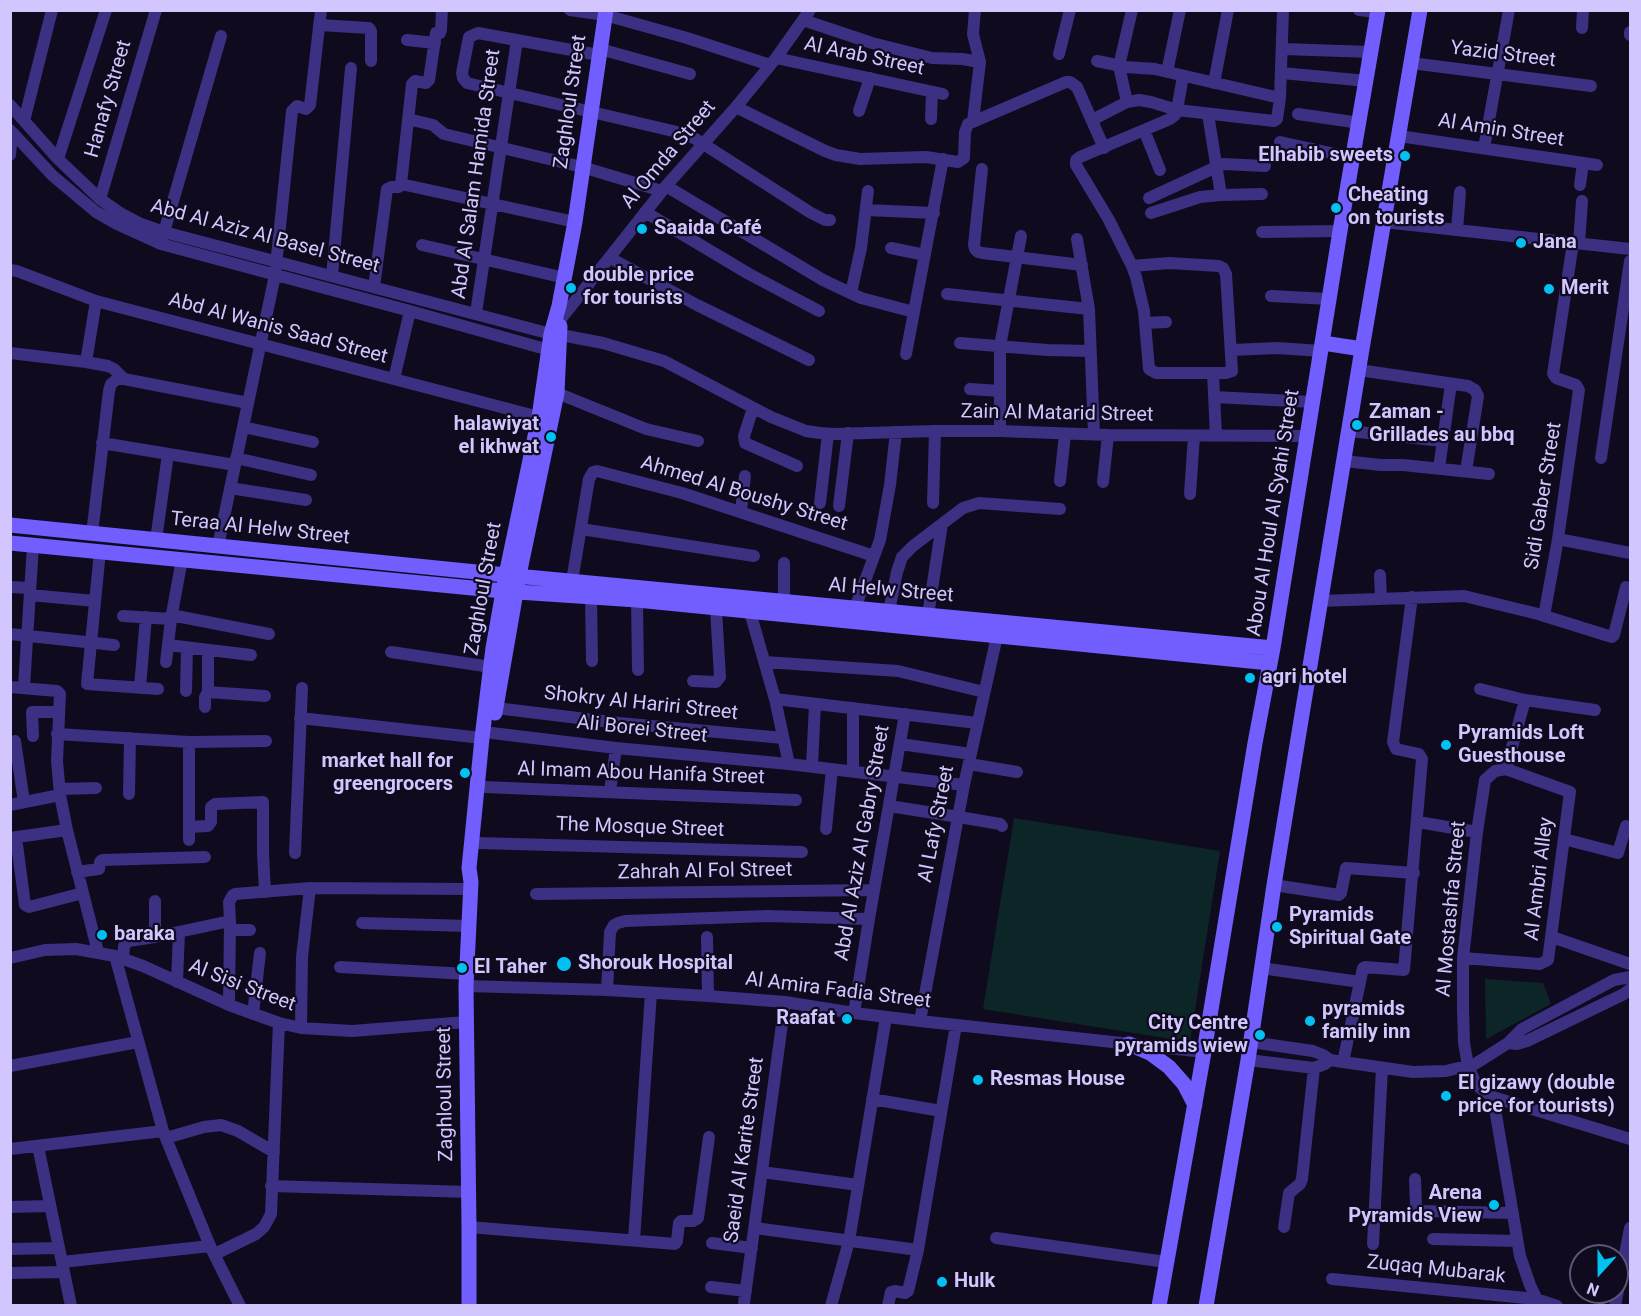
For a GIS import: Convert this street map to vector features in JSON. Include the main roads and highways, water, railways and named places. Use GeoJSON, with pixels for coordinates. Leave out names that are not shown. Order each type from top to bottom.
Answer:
{"type":"FeatureCollection","features":[{"type":"Feature","properties":{"kind":"place","name":"Elhabib sweets"},"geometry":{"type":"Point","coordinates":[1405,156]}},
{"type":"Feature","properties":{"kind":"place","name":"Cheating on tourists"},"geometry":{"type":"Point","coordinates":[1336,208]}},
{"type":"Feature","properties":{"kind":"place","name":"Saaida Café"},"geometry":{"type":"Point","coordinates":[642,229]}},
{"type":"Feature","properties":{"kind":"place","name":"Jana"},"geometry":{"type":"Point","coordinates":[1521,243]}},
{"type":"Feature","properties":{"kind":"place","name":"double price for tourists"},"geometry":{"type":"Point","coordinates":[571,288]}},
{"type":"Feature","properties":{"kind":"place","name":"Merit"},"geometry":{"type":"Point","coordinates":[1549,289]}},
{"type":"Feature","properties":{"kind":"place","name":"Zaman - Grillades au bbq"},"geometry":{"type":"Point","coordinates":[1357,425]}},
{"type":"Feature","properties":{"kind":"place","name":"halawiyat el ikhwat"},"geometry":{"type":"Point","coordinates":[551,437]}},
{"type":"Feature","properties":{"kind":"place","name":"agri hotel"},"geometry":{"type":"Point","coordinates":[1250,678]}},
{"type":"Feature","properties":{"kind":"place","name":"Pyramids Loft Guesthouse"},"geometry":{"type":"Point","coordinates":[1446,745]}},
{"type":"Feature","properties":{"kind":"place","name":"market hall for greengrocers"},"geometry":{"type":"Point","coordinates":[465,773]}},
{"type":"Feature","properties":{"kind":"place","name":"Pyramids Spiritual Gate"},"geometry":{"type":"Point","coordinates":[1277,927]}},
{"type":"Feature","properties":{"kind":"place","name":"baraka"},"geometry":{"type":"Point","coordinates":[102,935]}},
{"type":"Feature","properties":{"kind":"place","name":"Shorouk Hospital"},"geometry":{"type":"Point","coordinates":[564,964]}},
{"type":"Feature","properties":{"kind":"place","name":"El Taher"},"geometry":{"type":"Point","coordinates":[462,968]}},
{"type":"Feature","properties":{"kind":"place","name":"Raafat"},"geometry":{"type":"Point","coordinates":[847,1019]}},
{"type":"Feature","properties":{"kind":"place","name":"pyramids family inn"},"geometry":{"type":"Point","coordinates":[1310,1021]}},
{"type":"Feature","properties":{"kind":"place","name":"City Centre pyramids wiew"},"geometry":{"type":"Point","coordinates":[1260,1035]}},
{"type":"Feature","properties":{"kind":"place","name":"Resmas House"},"geometry":{"type":"Point","coordinates":[978,1080]}},
{"type":"Feature","properties":{"kind":"place","name":"El gizawy (double price for tourists)"},"geometry":{"type":"Point","coordinates":[1446,1096]}},
{"type":"Feature","properties":{"kind":"place","name":"Arena Pyramids View"},"geometry":{"type":"Point","coordinates":[1494,1205]}},
{"type":"Feature","properties":{"kind":"place","name":"Hulk"},"geometry":{"type":"Point","coordinates":[942,1282]}}]}
